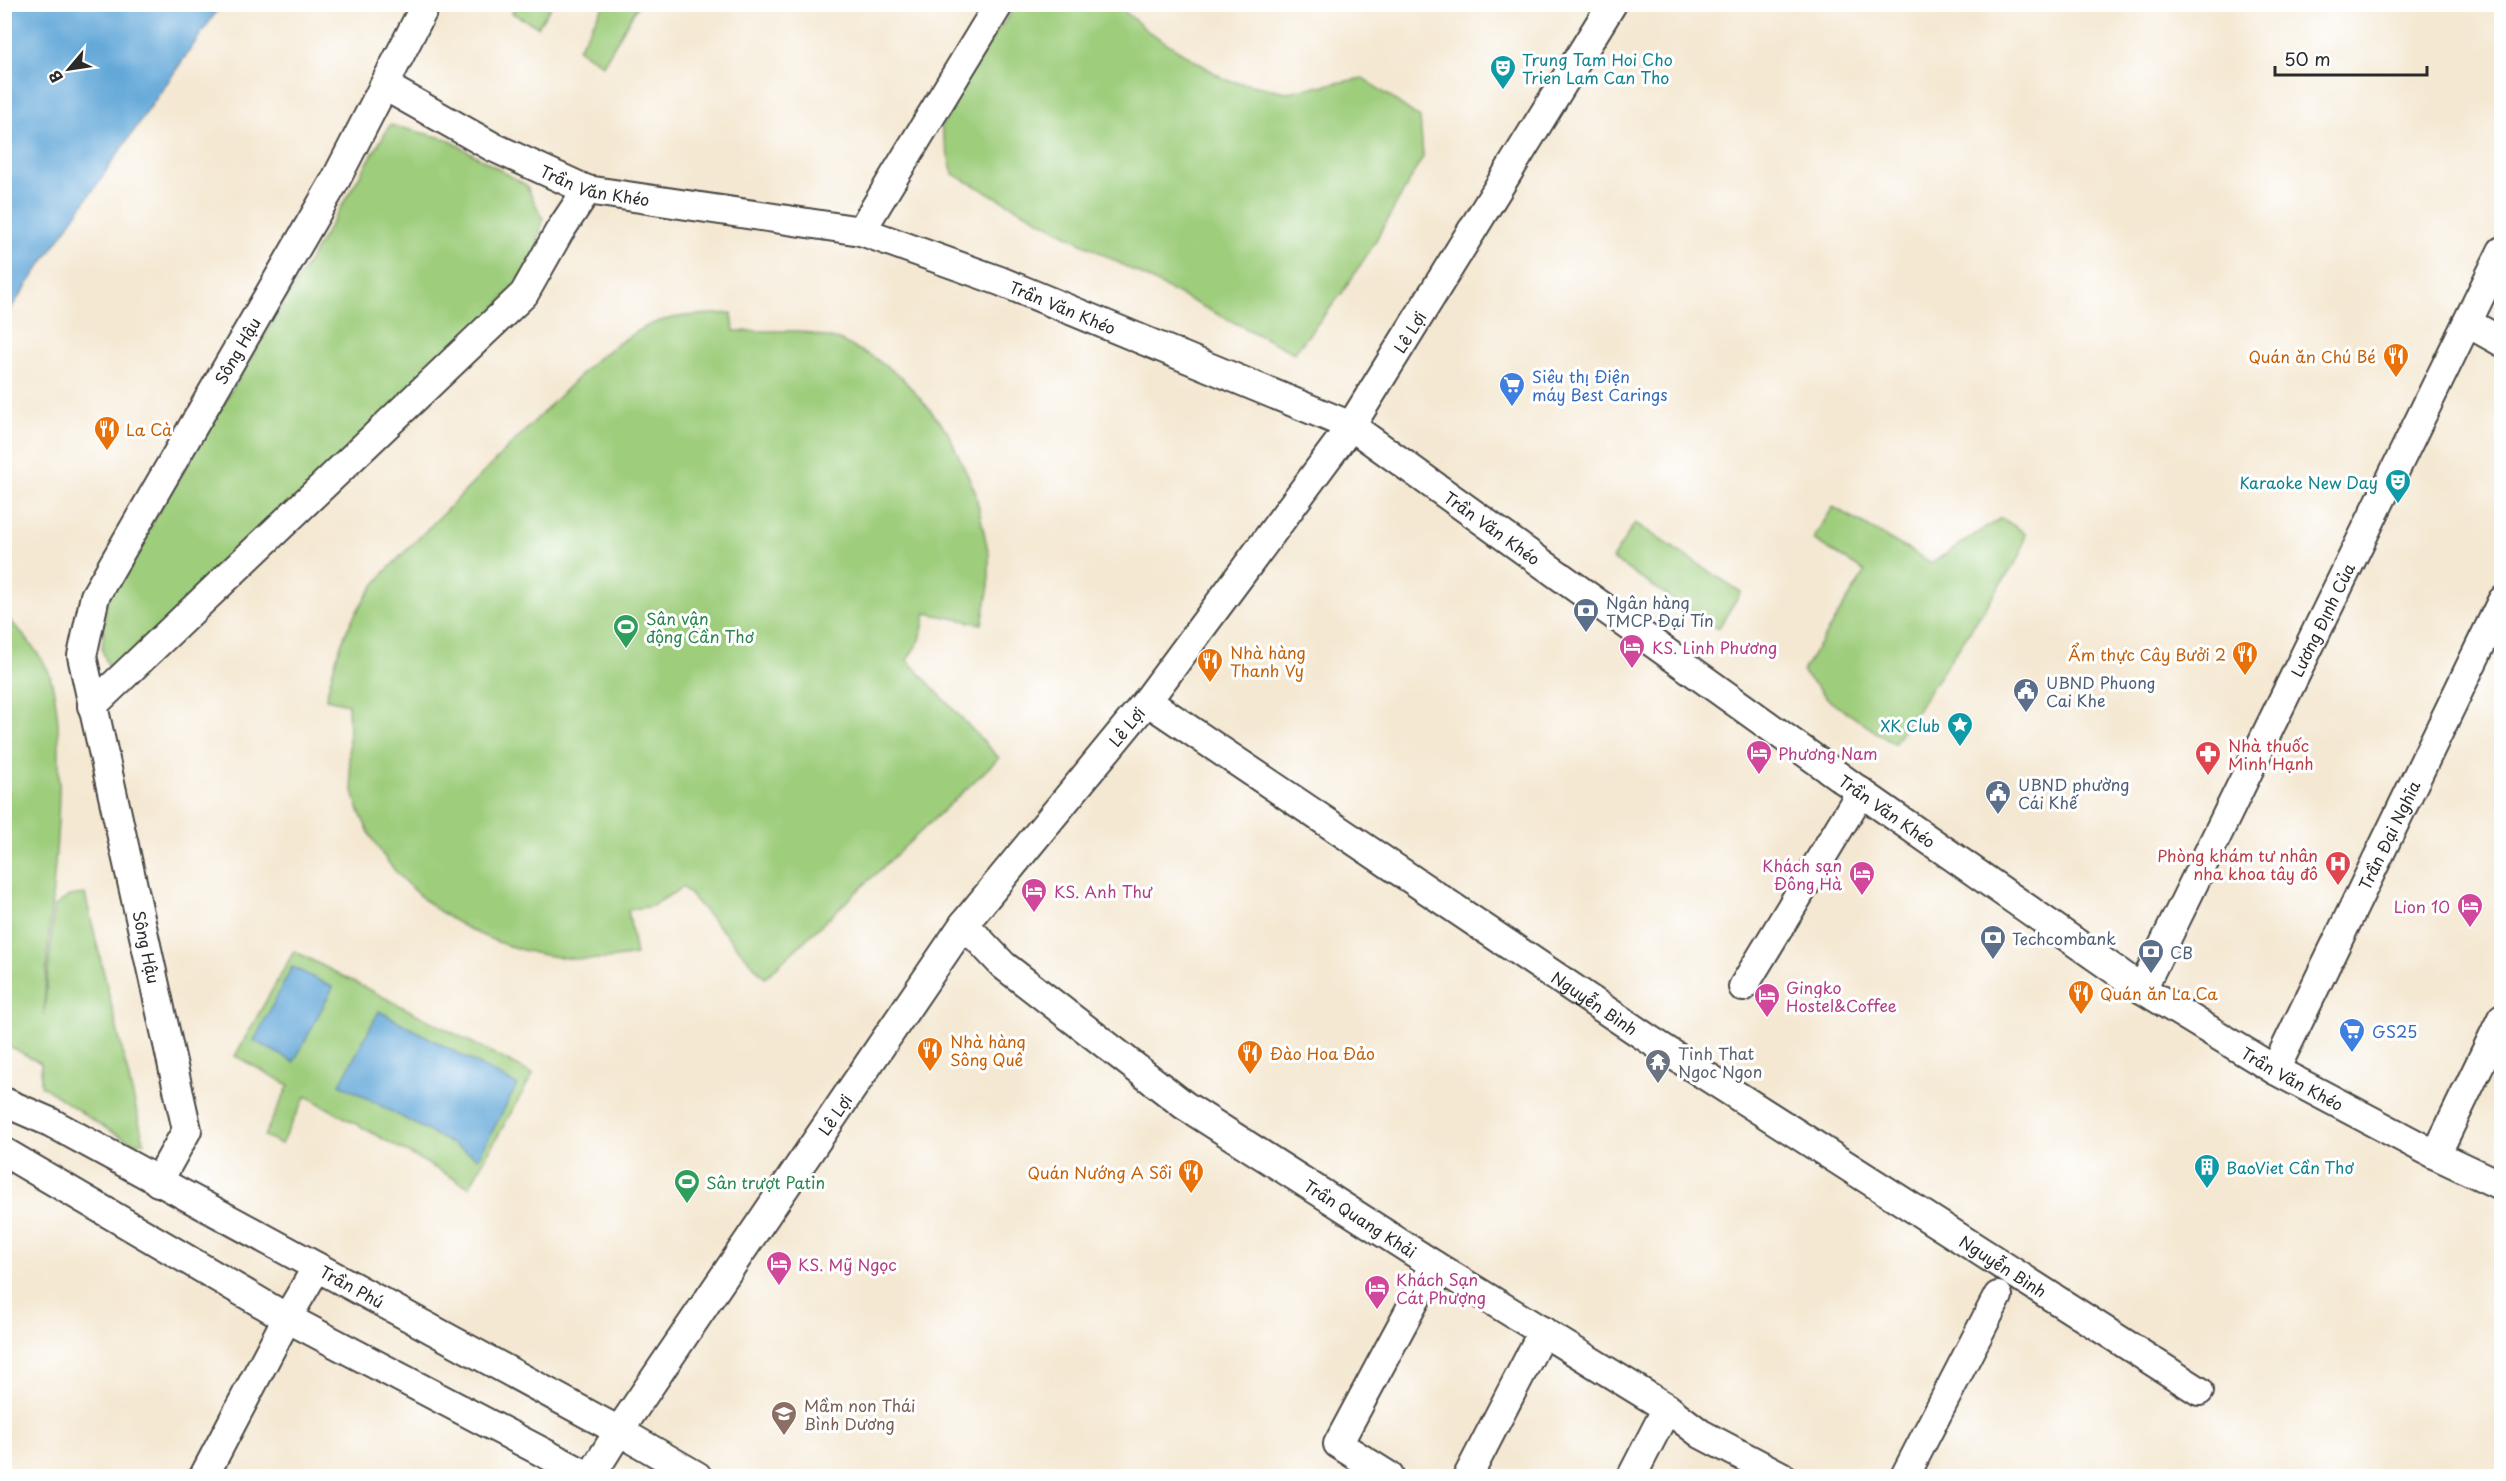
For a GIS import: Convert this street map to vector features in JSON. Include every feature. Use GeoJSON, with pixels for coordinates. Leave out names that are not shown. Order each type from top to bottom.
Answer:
{"type":"FeatureCollection","features":[{"type":"Feature","properties":{"kind":"street","name":"Sông Hậu"},"geometry":{"type":"LineString","coordinates":[[158,1182],[187,1130],[82,656],[95,596],[336,179],[426,4]]}},
{"type":"Feature","properties":{"kind":"street"},"geometry":{"type":"LineString","coordinates":[[861,231],[999,4]]}},
{"type":"Feature","properties":{"kind":"street","name":"Lê Lợi"},"geometry":{"type":"LineString","coordinates":[[589,1476],[964,924],[1147,701],[1351,426],[1612,4]]}},
{"type":"Feature","properties":{"kind":"street","name":"Trần Văn Khéo"},"geometry":{"type":"LineString","coordinates":[[385,86],[493,147],[587,190],[861,231],[1000,281],[1351,426],[1861,792],[2142,989],[2275,1070],[2436,1155],[2502,1186]]}},
{"type":"Feature","properties":{"kind":"street"},"geometry":{"type":"LineString","coordinates":[[92,706],[524,294],[559,232],[587,190]]}},
{"type":"Feature","properties":{"kind":"street","name":"Lương Định Của"},"geometry":{"type":"LineString","coordinates":[[2142,989],[2502,251]]}},
{"type":"Feature","properties":{"kind":"street"},"geometry":{"type":"LineString","coordinates":[[2468,322],[2502,342]]}},
{"type":"Feature","properties":{"kind":"street","name":"Trần Đại Nghĩa"},"geometry":{"type":"LineString","coordinates":[[2275,1070],[2502,601]]}},
{"type":"Feature","properties":{"kind":"street","name":"Nguyễn Bình"},"geometry":{"type":"LineString","coordinates":[[1147,701],[1650,1040],[2199,1391]]}},
{"type":"Feature","properties":{"kind":"street"},"geometry":{"type":"LineString","coordinates":[[1743,987],[1861,792]]}},
{"type":"Feature","properties":{"kind":"street","name":"Trần Quang Khải"},"geometry":{"type":"LineString","coordinates":[[964,924],[1003,965],[1184,1105],[1434,1265],[1667,1408],[1701,1434],[1782,1476]]}},
{"type":"Feature","properties":{"kind":"street"},"geometry":{"type":"LineString","coordinates":[[2436,1155],[2502,1018]]}},
{"type":"Feature","properties":{"kind":"street","name":"Trần Phú"},"geometry":{"type":"LineString","coordinates":[[4,1102],[50,1122],[619,1431],[697,1476]]}},
{"type":"Feature","properties":{"kind":"street"},"geometry":{"type":"LineString","coordinates":[[4,1152],[287,1318],[589,1476]]}},
{"type":"Feature","properties":{"kind":"street"},"geometry":{"type":"LineString","coordinates":[[1389,1476],[1338,1444],[1434,1265]]}},
{"type":"Feature","properties":{"kind":"street"},"geometry":{"type":"LineString","coordinates":[[204,1476],[287,1318],[318,1268]]}},
{"type":"Feature","properties":{"kind":"street"},"geometry":{"type":"LineString","coordinates":[[1905,1476],[1998,1296]]}},
{"type":"Feature","properties":{"kind":"street"},"geometry":{"type":"LineString","coordinates":[[1468,1476],[1543,1331]]}},
{"type":"Feature","properties":{"kind":"street"},"geometry":{"type":"LineString","coordinates":[[1632,1476],[1667,1408]]}},
{"type":"Feature","properties":{"kind":"green space"},"geometry":{"type":"Polygon","coordinates":[[[517,5],[552,5],[538,27],[512,13],[517,5]]]}},
{"type":"Feature","properties":{"kind":"green space"},"geometry":{"type":"Polygon","coordinates":[[[604,5],[638,5],[603,65],[578,49],[604,5]]]}},
{"type":"Feature","properties":{"kind":"green space"},"geometry":{"type":"Polygon","coordinates":[[[1017,5],[1117,5],[1149,32],[1226,80],[1287,92],[1363,78],[1420,118],[1423,157],[1372,247],[1342,293],[1294,353],[1164,287],[953,174],[941,127],[979,56],[1017,5]]]}},
{"type":"Feature","properties":{"kind":"green space"},"geometry":{"type":"Polygon","coordinates":[[[390,125],[447,139],[526,185],[543,219],[534,260],[473,336],[112,677],[102,650],[107,599],[390,125]]]}},
{"type":"Feature","properties":{"kind":"green space","name":"Sân vận động Cần Thơ"},"geometry":{"type":"Polygon","coordinates":[[[732,313],[734,331],[800,331],[839,340],[873,357],[902,378],[947,431],[975,491],[989,555],[989,586],[982,624],[926,613],[920,640],[907,660],[999,758],[765,978],[683,887],[652,906],[628,910],[636,955],[594,959],[552,956],[511,946],[471,930],[435,908],[403,880],[377,846],[354,796],[350,770],[348,704],[326,699],[340,647],[354,616],[385,572],[593,362],[629,336],[652,324],[681,317],[732,313]]]}},
{"type":"Feature","properties":{"kind":"green space"},"geometry":{"type":"Polygon","coordinates":[[[1833,507],[1932,563],[2001,518],[2026,533],[2020,556],[1894,744],[1831,702],[1802,672],[1865,572],[1813,539],[1833,507]]]}},
{"type":"Feature","properties":{"kind":"green space"},"geometry":{"type":"Polygon","coordinates":[[[1635,523],[1741,592],[1718,629],[1612,559],[1635,523]]]}},
{"type":"Feature","properties":{"kind":"green space"},"geometry":{"type":"Polygon","coordinates":[[[4,616],[23,634],[46,667],[57,708],[59,800],[44,1015],[54,907],[69,896],[85,894],[144,1142],[133,1143],[100,1125],[41,1085],[41,1063],[5,1044],[4,616]]]}},
{"type":"Feature","properties":{"kind":"green space"},"geometry":{"type":"Polygon","coordinates":[[[294,951],[533,1074],[469,1187],[306,1096],[281,1144],[264,1136],[289,1085],[235,1056],[294,951]]]}},
{"type":"Feature","properties":{"kind":"water"},"geometry":{"type":"Polygon","coordinates":[[[4,5],[221,5],[5,317],[4,5]]]}},
{"type":"Feature","properties":{"kind":"water"},"geometry":{"type":"Polygon","coordinates":[[[292,967],[333,987],[294,1062],[254,1041],[292,967]]]}},
{"type":"Feature","properties":{"kind":"water"},"geometry":{"type":"Polygon","coordinates":[[[379,1011],[517,1085],[478,1158],[340,1084],[379,1011]]]}},
{"type":"Feature","properties":{"kind":"place","name":"Trung Tam Hoi Cho Trien Lam Can Tho"},"geometry":{"type":"Point","coordinates":[1503,91]}},
{"type":"Feature","properties":{"kind":"place","name":"Quán ăn Chú Bé"},"geometry":{"type":"Point","coordinates":[2396,379]}},
{"type":"Feature","properties":{"kind":"place","name":"Siêu thị Điện máy Best Carings"},"geometry":{"type":"Point","coordinates":[1512,408]}},
{"type":"Feature","properties":{"kind":"place","name":"La Cà"},"geometry":{"type":"Point","coordinates":[107,452]}},
{"type":"Feature","properties":{"kind":"place","name":"Karaoke New Day"},"geometry":{"type":"Point","coordinates":[2398,505]}},
{"type":"Feature","properties":{"kind":"place","name":"Ngân hàng TMCP Đại Tín"},"geometry":{"type":"Point","coordinates":[1586,634]}},
{"type":"Feature","properties":{"kind":"place","name":"Sân vận động Cần Thơ"},"geometry":{"type":"Point","coordinates":[626,650]}},
{"type":"Feature","properties":{"kind":"place","name":"KS. Linh Phương"},"geometry":{"type":"Point","coordinates":[1632,670]}},
{"type":"Feature","properties":{"kind":"place","name":"Ẩm thực Cây Bưởi 2"},"geometry":{"type":"Point","coordinates":[2245,677]}},
{"type":"Feature","properties":{"kind":"place","name":"Nhà hàng Thanh Vy"},"geometry":{"type":"Point","coordinates":[1210,684]}},
{"type":"Feature","properties":{"kind":"place","name":"UBND Phuong Cai Khe"},"geometry":{"type":"Point","coordinates":[2026,714]}},
{"type":"Feature","properties":{"kind":"place","name":"XK Club"},"geometry":{"type":"Point","coordinates":[1960,748]}},
{"type":"Feature","properties":{"kind":"place","name":"Phương Nam"},"geometry":{"type":"Point","coordinates":[1759,776]}},
{"type":"Feature","properties":{"kind":"place","name":"Nhà thuốc Minh Hạnh"},"geometry":{"type":"Point","coordinates":[2208,777]}},
{"type":"Feature","properties":{"kind":"place","name":"UBND phường Cái Khế"},"geometry":{"type":"Point","coordinates":[1998,816]}},
{"type":"Feature","properties":{"kind":"place","name":"Phòng khám tư nhân nha khoa tây đô"},"geometry":{"type":"Point","coordinates":[2338,887]}},
{"type":"Feature","properties":{"kind":"place","name":"Khách sạn Đông Hà"},"geometry":{"type":"Point","coordinates":[1862,897]}},
{"type":"Feature","properties":{"kind":"place","name":"KS. Anh Thư"},"geometry":{"type":"Point","coordinates":[1034,914]}},
{"type":"Feature","properties":{"kind":"place","name":"Lion 10"},"geometry":{"type":"Point","coordinates":[2470,929]}},
{"type":"Feature","properties":{"kind":"place","name":"Techcombank"},"geometry":{"type":"Point","coordinates":[1993,961]}},
{"type":"Feature","properties":{"kind":"place","name":"CB"},"geometry":{"type":"Point","coordinates":[2151,975]}},
{"type":"Feature","properties":{"kind":"place","name":"Quán ăn La Ca"},"geometry":{"type":"Point","coordinates":[2081,1016]}},
{"type":"Feature","properties":{"kind":"place","name":"Gingko Hostel&Coffee"},"geometry":{"type":"Point","coordinates":[1767,1019]}},
{"type":"Feature","properties":{"kind":"place","name":"GS25"},"geometry":{"type":"Point","coordinates":[2352,1054]}},
{"type":"Feature","properties":{"kind":"place","name":"Nhà hàng Sông Quê"},"geometry":{"type":"Point","coordinates":[930,1073]}},
{"type":"Feature","properties":{"kind":"place","name":"Đào Hoa Đảo"},"geometry":{"type":"Point","coordinates":[1250,1076]}},
{"type":"Feature","properties":{"kind":"place","name":"Tinh That Ngoc Ngon"},"geometry":{"type":"Point","coordinates":[1658,1085]}},
{"type":"Feature","properties":{"kind":"place","name":"BaoViet Cần Thơ"},"geometry":{"type":"Point","coordinates":[2207,1190]}},
{"type":"Feature","properties":{"kind":"place","name":"Quán Nướng A Sồi"},"geometry":{"type":"Point","coordinates":[1191,1195]}},
{"type":"Feature","properties":{"kind":"place","name":"Sân trượt Patin"},"geometry":{"type":"Point","coordinates":[687,1205]}},
{"type":"Feature","properties":{"kind":"place","name":"KS. Mỹ Ngọc"},"geometry":{"type":"Point","coordinates":[779,1287]}},
{"type":"Feature","properties":{"kind":"place","name":"Khách Sạn Cát Phượng"},"geometry":{"type":"Point","coordinates":[1377,1311]}},
{"type":"Feature","properties":{"kind":"place","name":"Mầm non Thái Bình Dương"},"geometry":{"type":"Point","coordinates":[784,1437]}}]}
